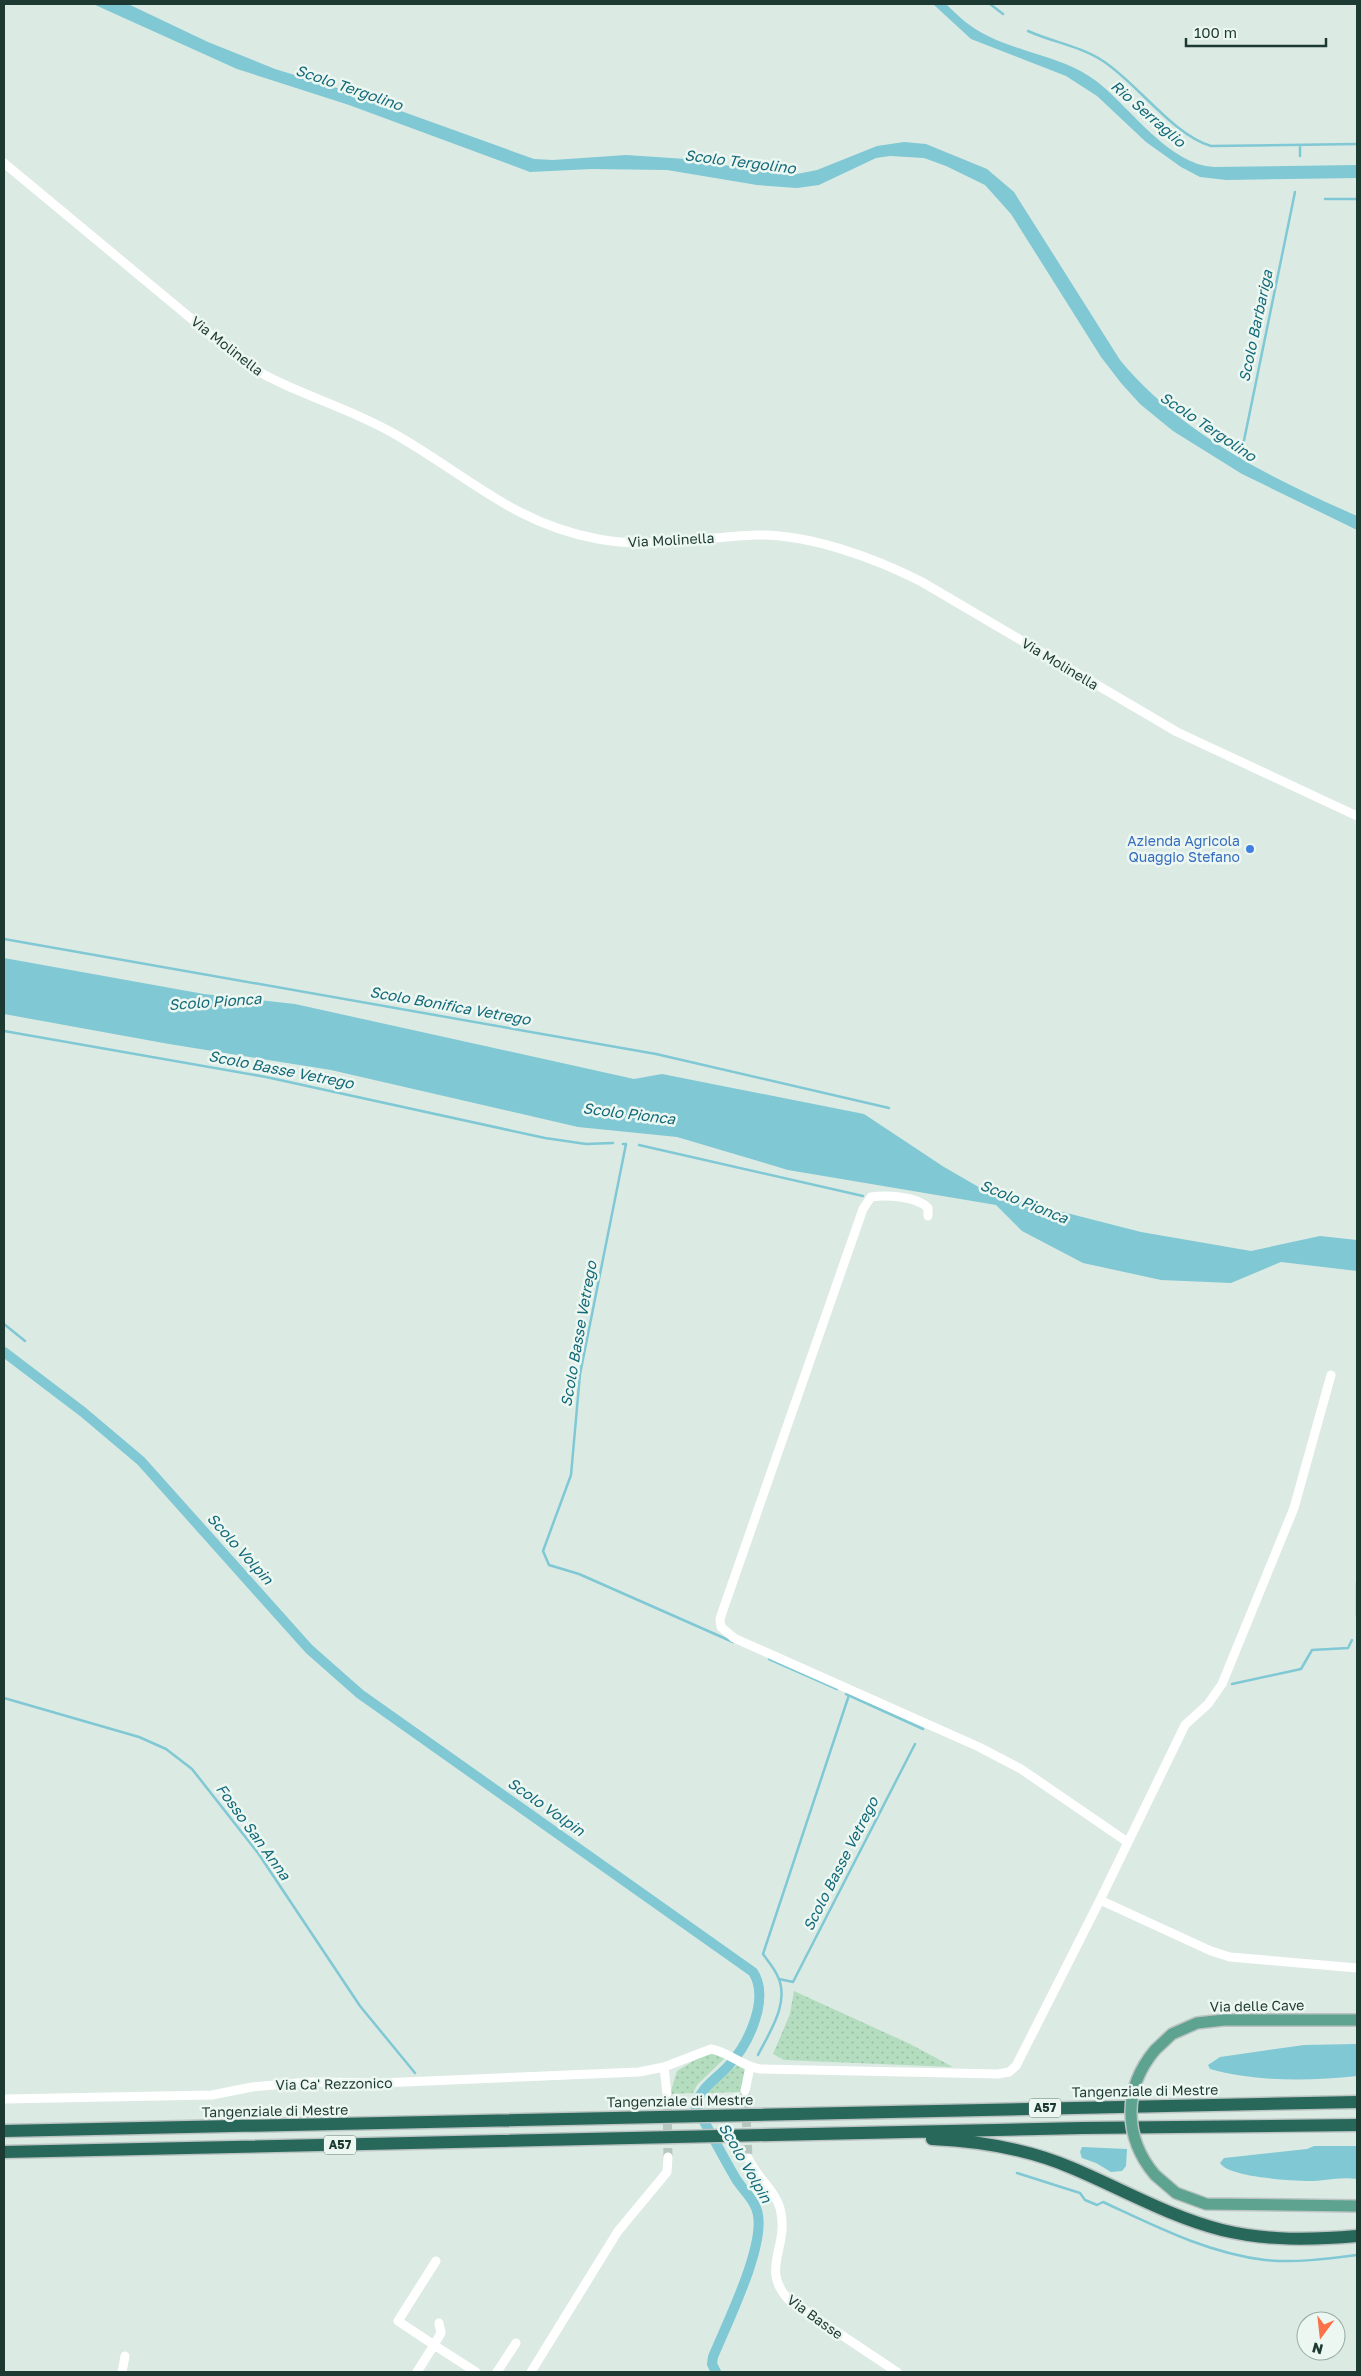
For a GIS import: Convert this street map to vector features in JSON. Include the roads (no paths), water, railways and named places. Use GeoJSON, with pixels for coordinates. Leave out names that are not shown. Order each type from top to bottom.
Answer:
{"type":"FeatureCollection","features":[{"type":"Feature","properties":{"kind":"highway","name":"Tangenziale di Mestre"},"geometry":{"type":"LineString","coordinates":[[4,2131],[1357,2102]]}},
{"type":"Feature","properties":{"kind":"highway","name":"A57"},"geometry":{"type":"LineString","coordinates":[[4,2152],[1082,2128],[1357,2125]]}},
{"type":"Feature","properties":{"kind":"highway","name":"A57"},"geometry":{"type":"LineString","coordinates":[[814,2134],[959,2140],[1008,2148],[1071,2168],[1153,2207],[1222,2230],[1265,2238],[1294,2240],[1357,2236]]}},
{"type":"Feature","properties":{"kind":"main road","name":"Via delle Cave"},"geometry":{"type":"LineString","coordinates":[[1357,2020],[1224,2020],[1197,2023],[1172,2034],[1155,2050],[1138,2074],[1132,2093],[1130,2112],[1134,2142],[1143,2159],[1154,2175],[1176,2193],[1206,2204],[1357,2206]]}},
{"type":"Feature","properties":{"kind":"street","name":"Via Molinella"},"geometry":{"type":"LineString","coordinates":[[4,163],[248,365],[268,378],[362,417],[392,432],[438,460],[495,500],[524,516],[576,535],[619,542],[662,543],[758,535],[819,544],[878,562],[922,582],[1177,732],[1357,816]]}},
{"type":"Feature","properties":{"kind":"street"},"geometry":{"type":"LineString","coordinates":[[928,1216],[928,1208],[924,1203],[885,1196],[871,1197],[863,1209],[722,1613],[721,1627],[734,1638],[979,1747],[1022,1769],[1126,1841]]}},
{"type":"Feature","properties":{"kind":"street"},"geometry":{"type":"LineString","coordinates":[[745,2091],[747,2066],[998,2074],[1009,2072],[1016,2066],[1100,1900],[1126,1841],[1184,1725],[1208,1704],[1222,1684],[1294,1508],[1330,1375]]}},
{"type":"Feature","properties":{"kind":"street"},"geometry":{"type":"LineString","coordinates":[[1100,1900],[1210,1951],[1230,1957],[1357,1968]]}},
{"type":"Feature","properties":{"kind":"street","name":"Via Ca' Rezzonico"},"geometry":{"type":"LineString","coordinates":[[4,2099],[212,2094],[252,2087],[309,2082],[400,2082],[638,2072],[664,2067],[711,2049],[723,2052],[747,2066]]}},
{"type":"Feature","properties":{"kind":"street"},"geometry":{"type":"LineString","coordinates":[[664,2067],[667,2094]]}},
{"type":"Feature","properties":{"kind":"street"},"geometry":{"type":"LineString","coordinates":[[531,2372],[618,2231],[666,2172],[668,2157]]}},
{"type":"Feature","properties":{"kind":"street","name":"Via Basse"},"geometry":{"type":"LineString","coordinates":[[748,2158],[757,2175],[778,2202],[781,2211],[782,2231],[774,2271],[775,2280],[781,2292],[789,2300],[897,2372]]}},
{"type":"Feature","properties":{"kind":"street"},"geometry":{"type":"LineString","coordinates":[[436,2261],[398,2321],[476,2372]]}},
{"type":"Feature","properties":{"kind":"street"},"geometry":{"type":"LineString","coordinates":[[416,2372],[441,2333],[439,2323]]}},
{"type":"Feature","properties":{"kind":"street"},"geometry":{"type":"LineString","coordinates":[[497,2372],[516,2343]]}},
{"type":"Feature","properties":{"kind":"street"},"geometry":{"type":"LineString","coordinates":[[122,2372],[125,2356]]}},
{"type":"Feature","properties":{"kind":"water"},"geometry":{"type":"Polygon","coordinates":[[[93,4],[128,4],[208,42],[275,69],[337,88],[534,159],[553,160],[626,155],[686,159],[776,173],[797,174],[817,170],[877,146],[904,142],[926,144],[987,169],[1014,192],[1120,360],[1144,386],[1199,432],[1229,452],[1292,486],[1357,516],[1357,530],[1242,474],[1173,431],[1140,404],[1101,357],[1011,214],[985,185],[946,166],[924,158],[890,156],[876,158],[819,185],[797,188],[757,185],[667,170],[592,169],[530,172],[349,105],[237,69],[93,4]]]}},
{"type":"Feature","properties":{"kind":"water"},"geometry":{"type":"Polygon","coordinates":[[[933,4],[946,4],[966,22],[988,36],[1060,62],[1088,75],[1167,147],[1182,157],[1198,164],[1214,167],[1357,165],[1357,178],[1226,180],[1200,177],[1181,167],[1146,142],[1097,96],[1066,76],[971,39],[933,4]]]}},
{"type":"Feature","properties":{"kind":"water","name":"Scolo Pionca"},"geometry":{"type":"Polygon","coordinates":[[[4,958],[204,994],[295,1004],[634,1079],[662,1074],[864,1114],[944,1167],[989,1193],[1141,1232],[1251,1251],[1320,1236],[1357,1240],[1357,1271],[1281,1262],[1231,1283],[1161,1280],[1083,1263],[1022,1231],[996,1205],[788,1170],[677,1137],[578,1127],[331,1070],[169,1044],[4,1014],[4,958]]]}},
{"type":"Feature","properties":{"kind":"water"},"geometry":{"type":"Polygon","coordinates":[[[1357,2044],[1357,2076],[1320,2079],[1265,2078],[1210,2069],[1208,2065],[1220,2057],[1304,2045],[1357,2044]]]}},
{"type":"Feature","properties":{"kind":"water"},"geometry":{"type":"Polygon","coordinates":[[[1314,2146],[1357,2146],[1357,2179],[1341,2178],[1314,2181],[1264,2178],[1236,2172],[1220,2163],[1224,2158],[1307,2149],[1314,2146]]]}},
{"type":"Feature","properties":{"kind":"water"},"geometry":{"type":"Polygon","coordinates":[[[1082,2147],[1127,2149],[1126,2166],[1122,2171],[1111,2172],[1096,2163],[1082,2158],[1080,2152],[1082,2147]]]}},
{"type":"Feature","properties":{"kind":"waterway"},"geometry":{"type":"LineString","coordinates":[[990,4],[1003,14]]}},
{"type":"Feature","properties":{"kind":"waterway","name":"Rio Serraglio"},"geometry":{"type":"LineString","coordinates":[[1028,31],[1075,48],[1103,61],[1129,82],[1169,120],[1197,140],[1211,146],[1357,144]]}},
{"type":"Feature","properties":{"kind":"waterway","name":"Scolo Barbariga"},"geometry":{"type":"LineString","coordinates":[[1300,145],[1300,156]]}},
{"type":"Feature","properties":{"kind":"waterway","name":"Scolo Barbariga"},"geometry":{"type":"LineString","coordinates":[[1240,460],[1295,192]]}},
{"type":"Feature","properties":{"kind":"waterway"},"geometry":{"type":"LineString","coordinates":[[1325,199],[1357,199]]}},
{"type":"Feature","properties":{"kind":"waterway","name":"Scolo Bonifica Vetrego"},"geometry":{"type":"LineString","coordinates":[[4,939],[656,1054],[889,1108]]}},
{"type":"Feature","properties":{"kind":"waterway","name":"Scolo Basse Vetrego"},"geometry":{"type":"LineString","coordinates":[[4,1031],[266,1077],[545,1138],[586,1144],[613,1143]]}},
{"type":"Feature","properties":{"kind":"waterway","name":"Scolo Basse Vetrego"},"geometry":{"type":"LineString","coordinates":[[623,1144],[626,1144],[580,1374],[571,1475],[543,1551],[549,1565],[579,1574],[733,1642]]}},
{"type":"Feature","properties":{"kind":"waterway"},"geometry":{"type":"LineString","coordinates":[[639,1145],[863,1196]]}},
{"type":"Feature","properties":{"kind":"waterway"},"geometry":{"type":"LineString","coordinates":[[4,1324],[25,1341]]}},
{"type":"Feature","properties":{"kind":"waterway","name":"Scolo Volpin"},"geometry":{"type":"LineString","coordinates":[[4,1352],[83,1412],[141,1461],[309,1649],[360,1694],[753,1972],[758,1983],[759,1994],[758,2007],[750,2033],[737,2055],[725,2070],[706,2087],[695,2105],[736,2179],[755,2205],[758,2215],[758,2229],[750,2266],[713,2357],[712,2364],[716,2372]]}},
{"type":"Feature","properties":{"kind":"waterway"},"geometry":{"type":"LineString","coordinates":[[1357,1583],[1357,1616]]}},
{"type":"Feature","properties":{"kind":"waterway"},"geometry":{"type":"LineString","coordinates":[[1232,1684],[1301,1669],[1312,1650],[1348,1648],[1352,1640]]}},
{"type":"Feature","properties":{"kind":"waterway","name":"Scolo Basse Vetrego"},"geometry":{"type":"LineString","coordinates":[[769,1659],[837,1689]]}},
{"type":"Feature","properties":{"kind":"waterway","name":"Scolo Basse Vetrego"},"geometry":{"type":"LineString","coordinates":[[846,1694],[923,1729]]}},
{"type":"Feature","properties":{"kind":"waterway"},"geometry":{"type":"LineString","coordinates":[[758,2055],[777,2018],[781,1997],[778,1977],[763,1954],[849,1695]]}},
{"type":"Feature","properties":{"kind":"waterway","name":"Fosso San Anna"},"geometry":{"type":"LineString","coordinates":[[4,1698],[139,1737],[166,1749],[192,1769],[258,1853],[360,2006],[415,2073]]}},
{"type":"Feature","properties":{"kind":"waterway","name":"Scolo Basse Vetrego"},"geometry":{"type":"LineString","coordinates":[[779,1979],[793,1982],[915,1744]]}},
{"type":"Feature","properties":{"kind":"waterway"},"geometry":{"type":"LineString","coordinates":[[1017,2173],[1080,2193],[1085,2200],[1097,2205],[1103,2202],[1162,2229],[1223,2251],[1265,2260],[1288,2261],[1357,2255]]}},
{"type":"Feature","properties":{"kind":"tunnel"},"geometry":{"type":"LineString","coordinates":[[745,2091],[748,2158]]}},
{"type":"Feature","properties":{"kind":"tunnel"},"geometry":{"type":"LineString","coordinates":[[667,2094],[668,2157]]}},
{"type":"Feature","properties":{"kind":"place","name":"Azienda Agricola Quaggio Stefano"},"geometry":{"type":"Point","coordinates":[1250,849]}},
{"type":"Feature","properties":{"kind":"water label","name":"Scolo Tergolino"},"geometry":{"type":"Point","coordinates":[349,88]}},
{"type":"Feature","properties":{"kind":"water label","name":"Scolo Tergolino"},"geometry":{"type":"Point","coordinates":[740,162]}},
{"type":"Feature","properties":{"kind":"water label","name":"Scolo Tergolino"},"geometry":{"type":"Point","coordinates":[1208,427]}}]}
